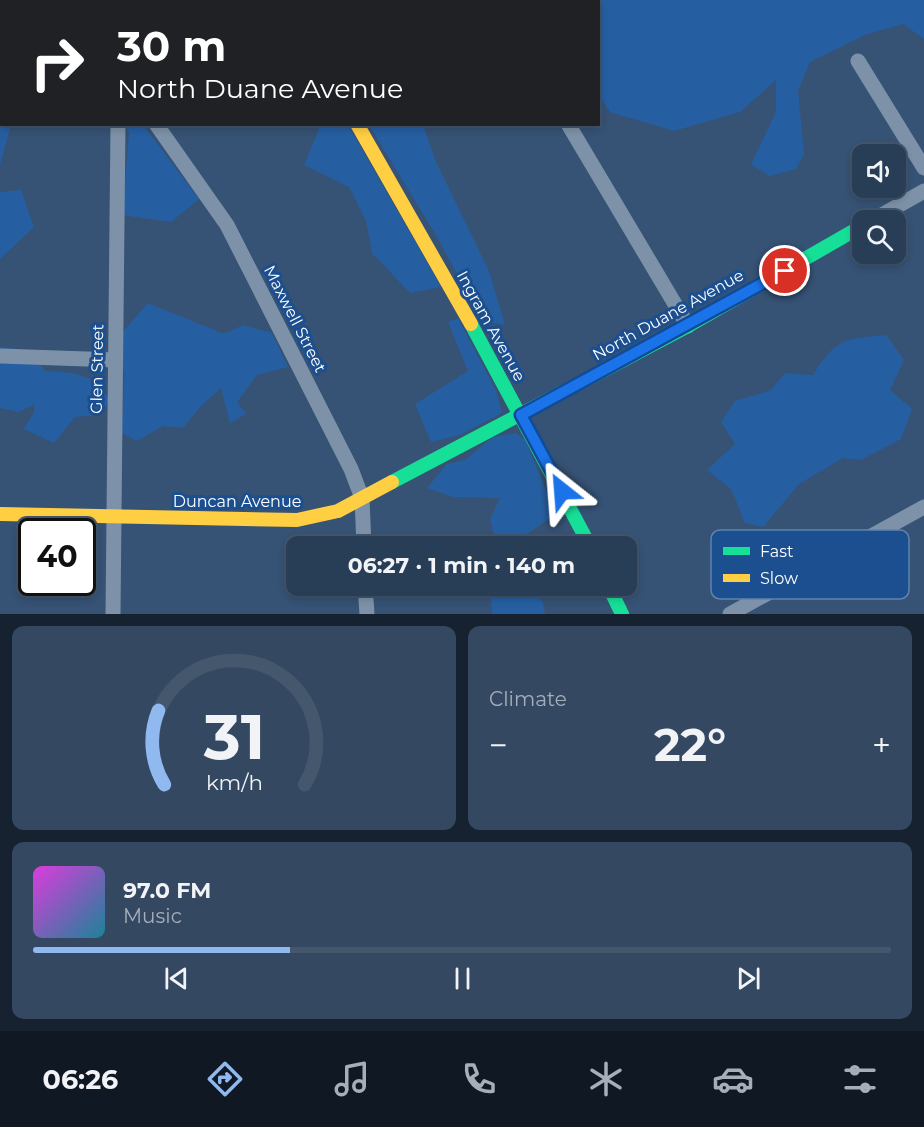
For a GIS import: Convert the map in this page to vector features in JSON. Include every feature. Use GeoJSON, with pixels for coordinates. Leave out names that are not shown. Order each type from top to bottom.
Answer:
{"type":"FeatureCollection","features":[{"type":"Feature","properties":{"kind":"street"},"geometry":{"type":"LineString","coordinates":[[858,61],[924,168]]}},
{"type":"Feature","properties":{"kind":"street","name":"Glen Street"},"geometry":{"type":"LineString","coordinates":[[113,614],[118,126]]}},
{"type":"Feature","properties":{"kind":"street","name":"Maxwell Street"},"geometry":{"type":"LineString","coordinates":[[157,126],[227,225],[351,469],[362,498],[364,536]]}},
{"type":"Feature","properties":{"kind":"street","name":"Ingram Avenue"},"geometry":{"type":"LineString","coordinates":[[358,126],[521,415],[585,536]]}},
{"type":"Feature","properties":{"kind":"street"},"geometry":{"type":"LineString","coordinates":[[569,126],[688,326]]}},
{"type":"Feature","properties":{"kind":"street"},"geometry":{"type":"LineString","coordinates":[[891,210],[924,191]]}},
{"type":"Feature","properties":{"kind":"street","name":"North Duane Avenue"},"geometry":{"type":"LineString","coordinates":[[521,415],[688,326],[852,232]]}},
{"type":"Feature","properties":{"kind":"street"},"geometry":{"type":"LineString","coordinates":[[0,356],[115,360]]}},
{"type":"Feature","properties":{"kind":"street","name":"Duncan Avenue"},"geometry":{"type":"LineString","coordinates":[[0,514],[297,520],[338,511],[521,415]]}},
{"type":"Feature","properties":{"kind":"street"},"geometry":{"type":"LineString","coordinates":[[882,530],[924,507]]}},
{"type":"Feature","properties":{"kind":"street"},"geometry":{"type":"LineString","coordinates":[[366,596],[367,614]]}},
{"type":"Feature","properties":{"kind":"street"},"geometry":{"type":"LineString","coordinates":[[613,596],[622,614]]}},
{"type":"Feature","properties":{"kind":"street"},"geometry":{"type":"LineString","coordinates":[[730,614],[757,599]]}},
{"type":"Feature","properties":{"kind":"shaded area"},"geometry":{"type":"Polygon","coordinates":[[[600,0],[924,0],[924,39],[903,24],[867,34],[810,62],[798,91],[804,154],[796,169],[769,176],[751,164],[776,112],[776,80],[740,112],[674,131],[610,112],[600,97],[600,0]]]}},
{"type":"Feature","properties":{"kind":"shaded area"},"geometry":{"type":"Polygon","coordinates":[[[0,126],[11,126],[0,165],[0,126]]]}},
{"type":"Feature","properties":{"kind":"shaded area"},"geometry":{"type":"Polygon","coordinates":[[[126,126],[144,126],[199,199],[171,222],[122,215],[129,134],[126,126]]]}},
{"type":"Feature","properties":{"kind":"shaded area"},"geometry":{"type":"Polygon","coordinates":[[[317,126],[349,126],[441,287],[410,293],[372,253],[366,221],[349,187],[304,165],[319,129],[317,126]]]}},
{"type":"Feature","properties":{"kind":"shaded area"},"geometry":{"type":"Polygon","coordinates":[[[370,126],[423,126],[436,162],[489,271],[505,325],[483,321],[437,237],[370,126]]]}},
{"type":"Feature","properties":{"kind":"shaded area"},"geometry":{"type":"Polygon","coordinates":[[[21,190],[34,227],[0,259],[0,192],[21,190]]]}},
{"type":"Feature","properties":{"kind":"shaded area"},"geometry":{"type":"Polygon","coordinates":[[[148,303],[224,334],[243,325],[272,333],[288,367],[257,375],[237,402],[246,414],[230,423],[221,388],[202,405],[183,428],[163,426],[137,441],[122,433],[124,375],[120,335],[148,303]]]}},
{"type":"Feature","properties":{"kind":"shaded area"},"geometry":{"type":"Polygon","coordinates":[[[458,318],[496,391],[502,413],[460,435],[431,442],[415,404],[468,371],[448,322],[458,318]]]}},
{"type":"Feature","properties":{"kind":"shaded area"},"geometry":{"type":"Polygon","coordinates":[[[886,335],[904,360],[890,390],[912,409],[901,439],[861,460],[843,458],[799,484],[763,527],[745,523],[731,489],[707,470],[735,444],[721,422],[735,401],[771,390],[785,373],[813,375],[828,354],[842,343],[886,335]]]}},
{"type":"Feature","properties":{"kind":"shaded area"},"geometry":{"type":"Polygon","coordinates":[[[0,347],[36,351],[44,371],[64,372],[91,379],[104,392],[109,401],[100,415],[75,417],[54,443],[24,429],[33,414],[35,404],[19,412],[0,408],[0,347]]]}},
{"type":"Feature","properties":{"kind":"shaded area"},"geometry":{"type":"Polygon","coordinates":[[[516,433],[525,440],[556,514],[521,536],[494,536],[490,519],[500,498],[453,497],[427,488],[447,464],[465,460],[493,437],[516,433]]]}},
{"type":"Feature","properties":{"kind":"shaded area"},"geometry":{"type":"Polygon","coordinates":[[[491,596],[538,596],[543,603],[545,614],[492,614],[491,596]]]}},
{"type":"Feature","properties":{"kind":"traffic: fast"},"geometry":{"type":"LineString","coordinates":[[392,482],[688,326],[852,232]]}},
{"type":"Feature","properties":{"kind":"traffic: fast"},"geometry":{"type":"LineString","coordinates":[[471,324],[585,536]]}},
{"type":"Feature","properties":{"kind":"traffic: fast"},"geometry":{"type":"LineString","coordinates":[[613,596],[622,614]]}},
{"type":"Feature","properties":{"kind":"traffic: slow"},"geometry":{"type":"LineString","coordinates":[[358,126],[471,324]]}},
{"type":"Feature","properties":{"kind":"traffic: slow"},"geometry":{"type":"LineString","coordinates":[[0,514],[297,520],[338,511],[392,482]]}},
{"type":"Feature","properties":{"kind":"route"},"geometry":{"type":"LineString","coordinates":[[562,491],[521,415],[688,326],[785,271]]}}]}
